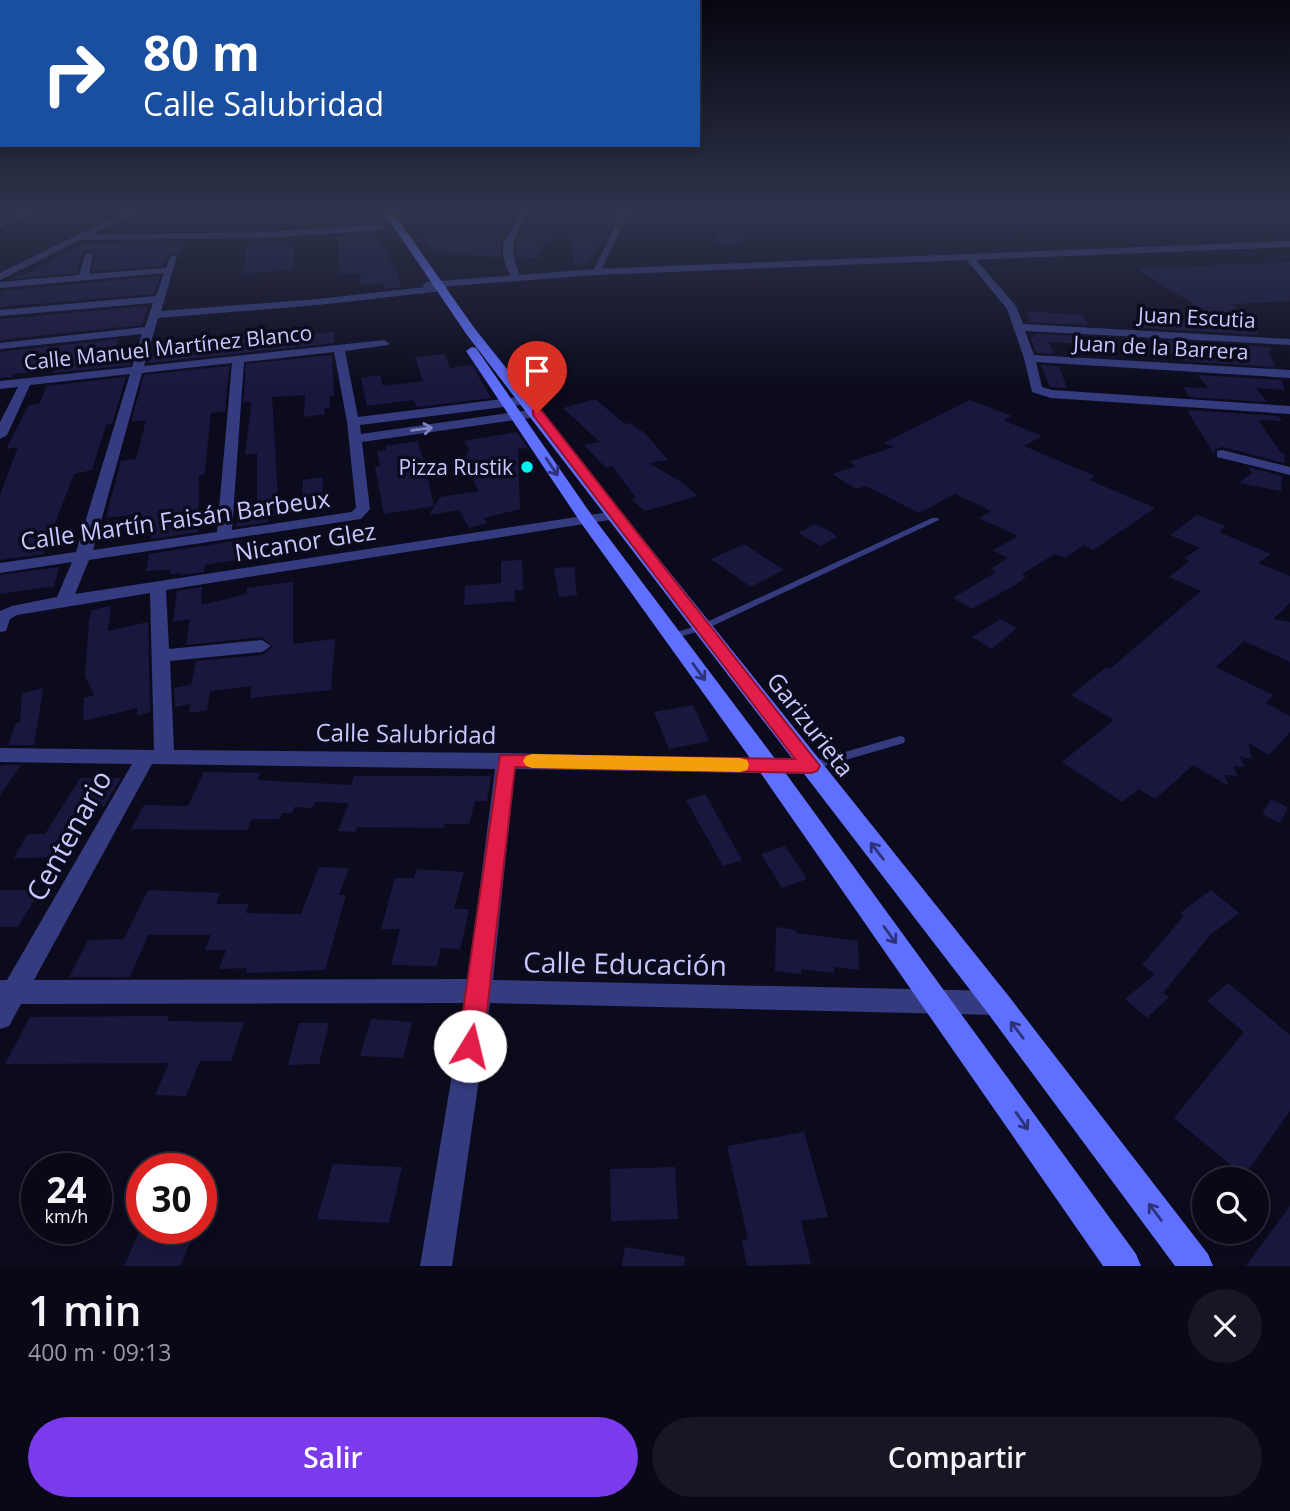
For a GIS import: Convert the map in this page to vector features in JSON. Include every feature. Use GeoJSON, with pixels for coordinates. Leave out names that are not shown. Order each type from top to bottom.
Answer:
{"type":"FeatureCollection","features":[{"type":"Feature","properties":{"kind":"main road","name":"Garizurieta"},"geometry":{"type":"LineString","coordinates":[[422,270],[471,332],[522,408],[587,520],[938,1002],[1124,1266]]}},
{"type":"Feature","properties":{"kind":"main road","name":"Garizurieta"},"geometry":{"type":"LineString","coordinates":[[522,408],[617,515],[997,1003],[1196,1266]]}},
{"type":"Feature","properties":{"kind":"street"},"geometry":{"type":"LineString","coordinates":[[83,278],[85,270]]}},
{"type":"Feature","properties":{"kind":"street"},"geometry":{"type":"LineString","coordinates":[[0,285],[169,270]]}},
{"type":"Feature","properties":{"kind":"street"},"geometry":{"type":"LineString","coordinates":[[64,601],[83,556],[149,330],[170,270]]}},
{"type":"Feature","properties":{"kind":"street"},"geometry":{"type":"LineString","coordinates":[[513,270],[516,278]]}},
{"type":"Feature","properties":{"kind":"street"},"geometry":{"type":"LineString","coordinates":[[155,315],[317,302],[516,278],[643,270]]}},
{"type":"Feature","properties":{"kind":"street"},"geometry":{"type":"LineString","coordinates":[[980,270],[1012,308],[1030,358],[1036,389],[1043,392],[1290,410]]}},
{"type":"Feature","properties":{"kind":"street"},"geometry":{"type":"LineString","coordinates":[[0,313],[160,299]]}},
{"type":"Feature","properties":{"kind":"street","name":"Juan Escutia"},"geometry":{"type":"LineString","coordinates":[[1019,327],[1290,342]]}},
{"type":"Feature","properties":{"kind":"street"},"geometry":{"type":"LineString","coordinates":[[0,346],[149,330]]}},
{"type":"Feature","properties":{"kind":"street","name":"Calle Manuel Martínez Blanco"},"geometry":{"type":"LineString","coordinates":[[0,385],[384,343]]}},
{"type":"Feature","properties":{"kind":"street"},"geometry":{"type":"LineString","coordinates":[[340,348],[354,439],[522,408]]}},
{"type":"Feature","properties":{"kind":"street","name":"Juan de la Barrera"},"geometry":{"type":"LineString","coordinates":[[1030,358],[1290,373]]}},
{"type":"Feature","properties":{"kind":"street"},"geometry":{"type":"LineString","coordinates":[[224,535],[238,360]]}},
{"type":"Feature","properties":{"kind":"street"},"geometry":{"type":"LineString","coordinates":[[0,435],[26,382]]}},
{"type":"Feature","properties":{"kind":"street"},"geometry":{"type":"LineString","coordinates":[[353,422],[522,408]]}},
{"type":"Feature","properties":{"kind":"street","name":"Calle Martín Faisán Barbeux"},"geometry":{"type":"LineString","coordinates":[[0,568],[356,516],[363,509],[354,439]]}},
{"type":"Feature","properties":{"kind":"street"},"geometry":{"type":"LineString","coordinates":[[1222,454],[1290,471]]}},
{"type":"Feature","properties":{"kind":"street","name":"Nicanor Glez"},"geometry":{"type":"LineString","coordinates":[[1,622],[12,611],[64,601],[617,515]]}},
{"type":"Feature","properties":{"kind":"street"},"geometry":{"type":"LineString","coordinates":[[155,756],[160,656],[158,585]]}},
{"type":"Feature","properties":{"kind":"street"},"geometry":{"type":"LineString","coordinates":[[160,656],[262,646]]}},
{"type":"Feature","properties":{"kind":"street","name":"Calle Salubridad"},"geometry":{"type":"LineString","coordinates":[[0,755],[811,766]]}},
{"type":"Feature","properties":{"kind":"street","name":"Centenario"},"geometry":{"type":"LineString","coordinates":[[0,1017],[7,992],[155,756]]}},
{"type":"Feature","properties":{"kind":"street"},"geometry":{"type":"LineString","coordinates":[[436,1266],[479,991],[506,760]]}},
{"type":"Feature","properties":{"kind":"street","name":"Calle Educación"},"geometry":{"type":"LineString","coordinates":[[7,992],[479,991],[997,1003]]}},
{"type":"Feature","properties":{"kind":"lane"},"geometry":{"type":"LineString","coordinates":[[673,636],[703,627],[935,520]]}},
{"type":"Feature","properties":{"kind":"lane"},"geometry":{"type":"LineString","coordinates":[[811,766],[900,740]]}},
{"type":"Feature","properties":{"kind":"building"},"geometry":{"type":"Polygon","coordinates":[[[78,270],[77,273],[9,279],[34,271],[78,270]]]}},
{"type":"Feature","properties":{"kind":"building"},"geometry":{"type":"Polygon","coordinates":[[[244,270],[283,270],[243,274],[244,270]]]}},
{"type":"Feature","properties":{"kind":"building"},"geometry":{"type":"Polygon","coordinates":[[[340,270],[396,270],[402,287],[385,289],[383,283],[361,285],[360,273],[340,274],[340,270]]]}},
{"type":"Feature","properties":{"kind":"building"},"geometry":{"type":"Polygon","coordinates":[[[1139,270],[1290,270],[1290,301],[1233,304],[1260,335],[1144,328],[1139,318],[1222,322],[1139,270]]]}},
{"type":"Feature","properties":{"kind":"building"},"geometry":{"type":"Polygon","coordinates":[[[160,276],[154,294],[0,307],[1,291],[160,276]]]}},
{"type":"Feature","properties":{"kind":"building"},"geometry":{"type":"Polygon","coordinates":[[[148,306],[142,325],[0,340],[0,319],[148,306]]]}},
{"type":"Feature","properties":{"kind":"building"},"geometry":{"type":"Polygon","coordinates":[[[1026,311],[1083,315],[1088,325],[1029,322],[1026,311]]]}},
{"type":"Feature","properties":{"kind":"building"},"geometry":{"type":"Polygon","coordinates":[[[334,332],[334,343],[148,363],[149,357],[160,356],[162,347],[193,343],[192,348],[242,344],[243,339],[264,336],[334,332]]]}},
{"type":"Feature","properties":{"kind":"building"},"geometry":{"type":"Polygon","coordinates":[[[1034,334],[1095,337],[1099,345],[1049,342],[1054,354],[1036,353],[1030,337],[1035,337],[1034,334]]]}},
{"type":"Feature","properties":{"kind":"building"},"geometry":{"type":"Polygon","coordinates":[[[118,339],[111,360],[132,359],[130,365],[53,373],[54,369],[0,378],[0,352],[118,339]]]}},
{"type":"Feature","properties":{"kind":"building"},"geometry":{"type":"Polygon","coordinates":[[[1150,340],[1270,347],[1272,350],[1269,352],[1275,367],[1184,361],[1178,354],[1156,353],[1150,340]]]}},
{"type":"Feature","properties":{"kind":"building"},"geometry":{"type":"Polygon","coordinates":[[[445,354],[450,368],[472,365],[491,398],[417,407],[413,400],[367,406],[361,378],[380,375],[383,386],[423,381],[415,357],[445,354]]]}},
{"type":"Feature","properties":{"kind":"building"},"geometry":{"type":"Polygon","coordinates":[[[332,355],[334,396],[330,396],[330,407],[324,408],[325,414],[304,417],[305,395],[272,397],[279,515],[268,517],[268,522],[236,527],[239,505],[257,502],[257,453],[245,455],[251,408],[251,403],[245,401],[243,406],[246,364],[332,355]]]}},
{"type":"Feature","properties":{"kind":"building"},"geometry":{"type":"Polygon","coordinates":[[[1041,365],[1059,366],[1067,388],[1050,387],[1041,365]]]}},
{"type":"Feature","properties":{"kind":"building"},"geometry":{"type":"Polygon","coordinates":[[[229,366],[225,411],[211,413],[204,475],[199,475],[198,532],[151,539],[153,524],[133,526],[137,514],[106,518],[121,461],[136,459],[146,420],[131,422],[144,375],[229,366]]]}},
{"type":"Feature","properties":{"kind":"building"},"geometry":{"type":"Polygon","coordinates":[[[1197,375],[1281,380],[1285,390],[1256,388],[1267,402],[1189,397],[1183,387],[1209,388],[1197,375]]]}},
{"type":"Feature","properties":{"kind":"building"},"geometry":{"type":"Polygon","coordinates":[[[126,377],[112,424],[106,425],[92,470],[74,474],[43,554],[0,560],[0,495],[18,447],[6,449],[29,405],[39,404],[47,386],[126,377]]]}},
{"type":"Feature","properties":{"kind":"building"},"geometry":{"type":"Polygon","coordinates":[[[595,399],[625,424],[629,423],[646,434],[668,460],[648,463],[680,481],[698,496],[645,511],[631,499],[636,498],[612,466],[606,468],[584,445],[600,442],[563,408],[595,399]]]}},
{"type":"Feature","properties":{"kind":"building"},"geometry":{"type":"Polygon","coordinates":[[[970,400],[1012,416],[1003,420],[1042,436],[1024,446],[1095,476],[1089,480],[1155,508],[1093,550],[1084,545],[1065,558],[1055,554],[1022,574],[1026,577],[1015,585],[972,609],[953,598],[996,572],[991,569],[1008,558],[993,550],[1018,536],[979,518],[991,511],[955,494],[919,513],[866,486],[856,489],[832,474],[856,466],[849,462],[894,447],[884,443],[970,400]]]}},
{"type":"Feature","properties":{"kind":"building"},"geometry":{"type":"Polygon","coordinates":[[[1187,410],[1278,416],[1282,421],[1258,420],[1281,453],[1285,454],[1284,463],[1223,447],[1215,449],[1214,454],[1187,410]]]}},
{"type":"Feature","properties":{"kind":"building"},"geometry":{"type":"Polygon","coordinates":[[[517,432],[528,448],[518,449],[520,509],[484,518],[487,523],[469,528],[459,510],[429,515],[440,497],[479,491],[463,461],[469,450],[464,441],[517,432]]]}},
{"type":"Feature","properties":{"kind":"building"},"geometry":{"type":"Polygon","coordinates":[[[417,441],[434,506],[384,514],[375,467],[380,466],[377,451],[386,450],[386,446],[417,441]]]}},
{"type":"Feature","properties":{"kind":"building"},"geometry":{"type":"Polygon","coordinates":[[[1248,467],[1282,476],[1281,491],[1239,483],[1252,473],[1248,467]]]}},
{"type":"Feature","properties":{"kind":"building"},"geometry":{"type":"Polygon","coordinates":[[[323,477],[322,507],[302,509],[303,480],[323,477]]]}},
{"type":"Feature","properties":{"kind":"building"},"geometry":{"type":"Polygon","coordinates":[[[1197,515],[1226,526],[1219,532],[1271,554],[1258,563],[1290,576],[1290,603],[1273,619],[1290,622],[1290,662],[1244,641],[1216,667],[1273,695],[1266,703],[1290,716],[1290,732],[1269,755],[1248,743],[1252,759],[1240,757],[1245,767],[1233,766],[1238,776],[1224,775],[1229,786],[1193,765],[1155,799],[1139,789],[1122,802],[1062,762],[1114,720],[1071,695],[1107,667],[1110,669],[1201,591],[1169,577],[1190,561],[1184,558],[1200,548],[1170,535],[1197,515]]]}},
{"type":"Feature","properties":{"kind":"building"},"geometry":{"type":"Polygon","coordinates":[[[816,524],[837,537],[821,546],[798,533],[816,524]]]}},
{"type":"Feature","properties":{"kind":"building"},"geometry":{"type":"Polygon","coordinates":[[[242,540],[242,559],[205,565],[204,572],[180,575],[170,574],[171,570],[146,571],[149,554],[242,540]]]}},
{"type":"Feature","properties":{"kind":"building"},"geometry":{"type":"Polygon","coordinates":[[[744,544],[784,570],[751,587],[711,559],[744,544]]]}},
{"type":"Feature","properties":{"kind":"building"},"geometry":{"type":"Polygon","coordinates":[[[522,560],[523,590],[514,590],[515,601],[464,605],[465,586],[501,583],[501,561],[522,560]]]}},
{"type":"Feature","properties":{"kind":"building"},"geometry":{"type":"Polygon","coordinates":[[[59,567],[54,586],[0,594],[0,575],[59,567]]]}},
{"type":"Feature","properties":{"kind":"building"},"geometry":{"type":"Polygon","coordinates":[[[574,567],[577,595],[559,597],[554,568],[574,567]]]}},
{"type":"Feature","properties":{"kind":"building"},"geometry":{"type":"Polygon","coordinates":[[[293,582],[293,644],[335,639],[331,690],[250,698],[252,686],[210,691],[207,710],[189,713],[190,704],[175,707],[174,688],[191,685],[196,661],[262,655],[273,647],[262,637],[186,645],[190,619],[173,622],[177,591],[202,587],[201,605],[247,594],[247,588],[293,582]]]}},
{"type":"Feature","properties":{"kind":"building"},"geometry":{"type":"Polygon","coordinates":[[[111,606],[108,631],[148,622],[150,712],[137,715],[137,708],[83,721],[84,698],[94,695],[85,676],[89,621],[92,610],[111,606]]]}},
{"type":"Feature","properties":{"kind":"building"},"geometry":{"type":"Polygon","coordinates":[[[1001,619],[1017,628],[992,649],[972,637],[1001,619]]]}},
{"type":"Feature","properties":{"kind":"building"},"geometry":{"type":"Polygon","coordinates":[[[43,688],[34,745],[8,745],[16,723],[20,722],[22,693],[43,688]]]}},
{"type":"Feature","properties":{"kind":"building"},"geometry":{"type":"Polygon","coordinates":[[[693,705],[709,741],[669,749],[654,712],[693,705]]]}},
{"type":"Feature","properties":{"kind":"building"},"geometry":{"type":"Polygon","coordinates":[[[1,765],[21,765],[0,795],[0,768],[1,765]]]}},
{"type":"Feature","properties":{"kind":"building"},"geometry":{"type":"Polygon","coordinates":[[[204,772],[260,773],[257,780],[351,785],[354,776],[491,776],[487,801],[475,801],[469,824],[445,824],[444,828],[357,827],[355,832],[338,831],[349,803],[315,802],[312,808],[294,807],[292,813],[282,813],[279,819],[252,819],[247,830],[131,829],[144,805],[188,806],[204,772]]]}},
{"type":"Feature","properties":{"kind":"building"},"geometry":{"type":"Polygon","coordinates":[[[80,778],[121,778],[104,806],[88,806],[59,857],[14,858],[28,834],[45,834],[80,778]]]}},
{"type":"Feature","properties":{"kind":"building"},"geometry":{"type":"Polygon","coordinates":[[[705,794],[742,860],[723,866],[686,800],[705,794]]]}},
{"type":"Feature","properties":{"kind":"building"},"geometry":{"type":"Polygon","coordinates":[[[1271,799],[1288,808],[1280,823],[1262,814],[1271,799]]]}},
{"type":"Feature","properties":{"kind":"building"},"geometry":{"type":"Polygon","coordinates":[[[785,846],[807,879],[782,888],[761,854],[785,846]]]}},
{"type":"Feature","properties":{"kind":"building"},"geometry":{"type":"Polygon","coordinates":[[[319,867],[349,868],[339,895],[346,895],[325,970],[246,973],[247,968],[219,969],[226,950],[205,950],[211,935],[148,935],[130,977],[69,977],[88,940],[124,939],[148,890],[220,893],[216,904],[249,904],[246,913],[301,914],[319,867]]]}},
{"type":"Feature","properties":{"kind":"building"},"geometry":{"type":"Polygon","coordinates":[[[417,869],[464,872],[454,909],[469,909],[460,949],[441,948],[437,966],[391,965],[400,929],[381,929],[395,878],[414,878],[417,869]]]}},
{"type":"Feature","properties":{"kind":"building"},"geometry":{"type":"Polygon","coordinates":[[[0,890],[40,890],[18,927],[0,927],[0,890]]]}},
{"type":"Feature","properties":{"kind":"building"},"geometry":{"type":"Polygon","coordinates":[[[1211,890],[1239,913],[1210,935],[1163,993],[1169,997],[1147,1018],[1125,999],[1155,974],[1142,965],[1184,916],[1180,913],[1211,890]]]}},
{"type":"Feature","properties":{"kind":"building"},"geometry":{"type":"Polygon","coordinates":[[[776,927],[796,930],[796,933],[858,941],[859,970],[834,967],[834,973],[801,969],[801,974],[775,971],[776,927]]]}},
{"type":"Feature","properties":{"kind":"building"},"geometry":{"type":"Polygon","coordinates":[[[1228,983],[1290,1035],[1290,1111],[1250,1167],[1233,1167],[1174,1118],[1244,1032],[1207,1001],[1228,983]]]}},
{"type":"Feature","properties":{"kind":"building"},"geometry":{"type":"Polygon","coordinates":[[[169,1016],[167,1021],[244,1022],[231,1061],[200,1061],[186,1096],[155,1095],[169,1063],[5,1064],[30,1017],[169,1016]]]}},
{"type":"Feature","properties":{"kind":"building"},"geometry":{"type":"Polygon","coordinates":[[[371,1019],[412,1022],[403,1058],[360,1056],[371,1019]]]}},
{"type":"Feature","properties":{"kind":"building"},"geometry":{"type":"Polygon","coordinates":[[[299,1023],[329,1023],[319,1064],[288,1065],[299,1023]]]}},
{"type":"Feature","properties":{"kind":"building"},"geometry":{"type":"Polygon","coordinates":[[[804,1132],[828,1217],[801,1221],[811,1264],[747,1266],[742,1240],[748,1239],[727,1146],[804,1132]]]}},
{"type":"Feature","properties":{"kind":"building"},"geometry":{"type":"Polygon","coordinates":[[[333,1164],[402,1167],[389,1223],[317,1219],[333,1164]]]}},
{"type":"Feature","properties":{"kind":"building"},"geometry":{"type":"Polygon","coordinates":[[[675,1167],[678,1219],[611,1221],[610,1169],[675,1167]]]}},
{"type":"Feature","properties":{"kind":"building"},"geometry":{"type":"Polygon","coordinates":[[[1290,1206],[1290,1266],[1246,1266],[1262,1244],[1269,1244],[1269,1235],[1290,1206]]]}},
{"type":"Feature","properties":{"kind":"building"},"geometry":{"type":"Polygon","coordinates":[[[134,1244],[189,1244],[180,1266],[124,1266],[134,1244]]]}},
{"type":"Feature","properties":{"kind":"building"},"geometry":{"type":"Polygon","coordinates":[[[625,1247],[685,1257],[684,1266],[622,1266],[625,1247]]]}},
{"type":"Feature","properties":{"kind":"slow traffic"},"geometry":{"type":"LineString","coordinates":[[532,761],[740,765]]}},
{"type":"Feature","properties":{"kind":"place","name":"Pizza Rustik"},"geometry":{"type":"Point","coordinates":[527,467]}},
{"type":"Feature","properties":{"kind":"route"},"geometry":{"type":"LineString","coordinates":[[470,1046],[506,760],[811,766],[537,413]]}}]}
